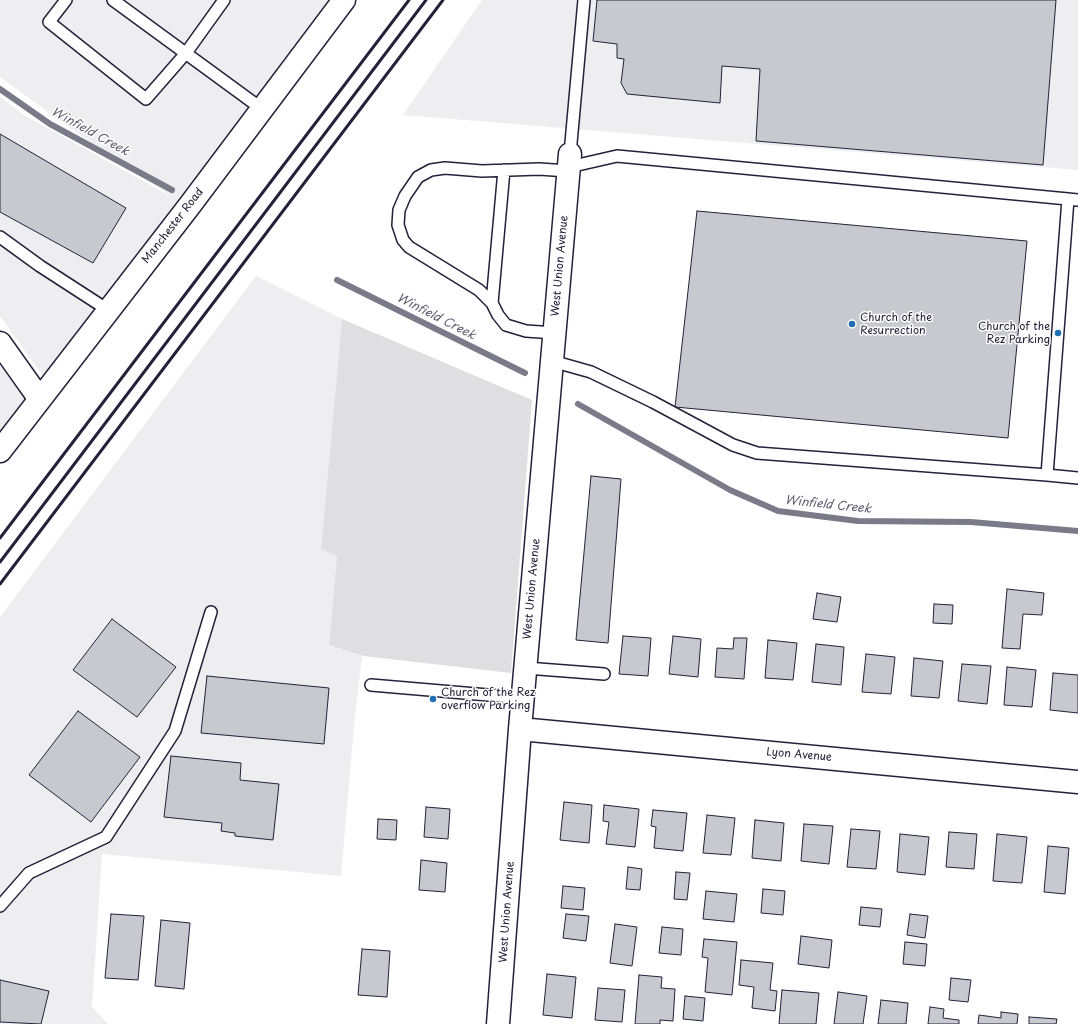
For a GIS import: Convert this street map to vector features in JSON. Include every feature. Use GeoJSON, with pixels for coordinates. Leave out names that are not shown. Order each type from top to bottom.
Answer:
{"type":"FeatureCollection","features":[{"type":"Feature","properties":{"kind":"street","name":"Manchester Road"},"geometry":{"type":"LineString","coordinates":[[0,451],[344,0]]}},
{"type":"Feature","properties":{"kind":"street","name":"West Union Avenue"},"geometry":{"type":"LineString","coordinates":[[498,1024],[520,729],[569,164]]}},
{"type":"Feature","properties":{"kind":"street"},"geometry":{"type":"LineString","coordinates":[[0,343],[39,398]]}},
{"type":"Feature","properties":{"kind":"street","name":"Lyon Avenue"},"geometry":{"type":"LineString","coordinates":[[520,729],[1078,782]]}},
{"type":"Feature","properties":{"kind":"lane"},"geometry":{"type":"LineString","coordinates":[[66,0],[49,22],[146,99],[186,53],[224,0]]}},
{"type":"Feature","properties":{"kind":"lane"},"geometry":{"type":"LineString","coordinates":[[113,0],[262,109]]}},
{"type":"Feature","properties":{"kind":"lane"},"geometry":{"type":"LineString","coordinates":[[569,164],[584,0]]}},
{"type":"Feature","properties":{"kind":"lane"},"geometry":{"type":"LineString","coordinates":[[555,333],[526,331],[506,325],[498,315],[492,303],[479,290],[409,247],[403,240],[398,225],[399,210],[405,196],[418,177],[431,170],[445,168],[504,170],[539,169],[617,156],[1073,200],[1047,475]]}},
{"type":"Feature","properties":{"kind":"lane"},"geometry":{"type":"LineString","coordinates":[[492,303],[504,170]]}},
{"type":"Feature","properties":{"kind":"lane"},"geometry":{"type":"LineString","coordinates":[[0,237],[40,266],[108,310]]}},
{"type":"Feature","properties":{"kind":"lane"},"geometry":{"type":"LineString","coordinates":[[552,362],[590,372],[653,402],[733,445],[757,454],[1078,478]]}},
{"type":"Feature","properties":{"kind":"lane"},"geometry":{"type":"LineString","coordinates":[[0,906],[29,874],[106,837],[175,731],[211,612]]}},
{"type":"Feature","properties":{"kind":"lane"},"geometry":{"type":"LineString","coordinates":[[526,668],[604,674]]}},
{"type":"Feature","properties":{"kind":"lane"},"geometry":{"type":"LineString","coordinates":[[371,685],[523,698]]}},
{"type":"Feature","properties":{"kind":"shaded area"},"geometry":{"type":"Polygon","coordinates":[[[0,0],[330,0],[43,376],[0,316],[0,97],[24,115],[172,197],[66,125],[0,77],[0,0]]]}},
{"type":"Feature","properties":{"kind":"shaded area"},"geometry":{"type":"Polygon","coordinates":[[[482,0],[1078,0],[1078,170],[403,115],[482,0]]]}},
{"type":"Feature","properties":{"kind":"shaded area"},"geometry":{"type":"Polygon","coordinates":[[[256,276],[342,319],[321,549],[337,555],[329,645],[362,656],[354,726],[341,876],[102,854],[92,1007],[108,1024],[0,1024],[0,617],[256,276]]]}},
{"type":"Feature","properties":{"kind":"shaded area"},"geometry":{"type":"Polygon","coordinates":[[[342,319],[532,400],[511,673],[363,656],[329,645],[337,556],[321,549],[342,319]]]}},
{"type":"Feature","properties":{"kind":"shaded area"},"geometry":{"type":"Polygon","coordinates":[[[0,364],[25,399],[0,433],[0,364]]]}},
{"type":"Feature","properties":{"kind":"building"},"geometry":{"type":"Polygon","coordinates":[[[597,0],[1056,0],[1043,165],[756,141],[760,69],[722,66],[720,103],[627,94],[621,83],[624,59],[617,58],[617,44],[593,41],[597,0]]]}},
{"type":"Feature","properties":{"kind":"building"},"geometry":{"type":"Polygon","coordinates":[[[0,134],[126,208],[93,263],[0,212],[0,134]]]}},
{"type":"Feature","properties":{"kind":"building","name":"Church of the Resurrection"},"geometry":{"type":"Polygon","coordinates":[[[697,211],[1027,241],[1008,438],[675,407],[697,211]]]}},
{"type":"Feature","properties":{"kind":"building"},"geometry":{"type":"Polygon","coordinates":[[[591,476],[621,479],[608,643],[576,640],[591,476]]]}},
{"type":"Feature","properties":{"kind":"building"},"geometry":{"type":"Polygon","coordinates":[[[1007,589],[1044,593],[1042,615],[1023,614],[1020,649],[1002,648],[1007,589]]]}},
{"type":"Feature","properties":{"kind":"building"},"geometry":{"type":"Polygon","coordinates":[[[817,593],[841,597],[837,622],[813,619],[817,593]]]}},
{"type":"Feature","properties":{"kind":"building"},"geometry":{"type":"Polygon","coordinates":[[[934,604],[953,605],[952,624],[933,623],[934,604]]]}},
{"type":"Feature","properties":{"kind":"building"},"geometry":{"type":"Polygon","coordinates":[[[112,619],[176,667],[137,717],[73,670],[112,619]]]}},
{"type":"Feature","properties":{"kind":"building"},"geometry":{"type":"Polygon","coordinates":[[[623,636],[651,638],[648,676],[619,674],[623,636]]]}},
{"type":"Feature","properties":{"kind":"building"},"geometry":{"type":"Polygon","coordinates":[[[673,636],[701,639],[698,677],[669,674],[673,636]]]}},
{"type":"Feature","properties":{"kind":"building"},"geometry":{"type":"Polygon","coordinates":[[[734,638],[747,638],[744,679],[715,677],[717,648],[733,649],[734,638]]]}},
{"type":"Feature","properties":{"kind":"building"},"geometry":{"type":"Polygon","coordinates":[[[768,640],[797,643],[793,680],[765,678],[768,640]]]}},
{"type":"Feature","properties":{"kind":"building"},"geometry":{"type":"Polygon","coordinates":[[[816,644],[844,647],[841,685],[812,682],[816,644]]]}},
{"type":"Feature","properties":{"kind":"building"},"geometry":{"type":"Polygon","coordinates":[[[866,654],[895,657],[891,694],[862,692],[866,654]]]}},
{"type":"Feature","properties":{"kind":"building"},"geometry":{"type":"Polygon","coordinates":[[[914,658],[943,661],[939,698],[911,696],[914,658]]]}},
{"type":"Feature","properties":{"kind":"building"},"geometry":{"type":"Polygon","coordinates":[[[962,664],[991,666],[987,704],[958,701],[962,664]]]}},
{"type":"Feature","properties":{"kind":"building"},"geometry":{"type":"Polygon","coordinates":[[[1007,667],[1036,670],[1032,707],[1004,705],[1007,667]]]}},
{"type":"Feature","properties":{"kind":"building"},"geometry":{"type":"Polygon","coordinates":[[[1053,673],[1078,675],[1078,713],[1050,710],[1053,673]]]}},
{"type":"Feature","properties":{"kind":"building"},"geometry":{"type":"Polygon","coordinates":[[[207,676],[329,688],[324,744],[201,733],[207,676]]]}},
{"type":"Feature","properties":{"kind":"building"},"geometry":{"type":"Polygon","coordinates":[[[78,711],[140,757],[91,822],[29,775],[78,711]]]}},
{"type":"Feature","properties":{"kind":"building"},"geometry":{"type":"Polygon","coordinates":[[[171,756],[241,763],[240,780],[279,784],[273,840],[235,836],[235,833],[221,831],[222,823],[164,817],[171,756]]]}},
{"type":"Feature","properties":{"kind":"building"},"geometry":{"type":"Polygon","coordinates":[[[564,802],[592,805],[589,843],[560,840],[564,802]]]}},
{"type":"Feature","properties":{"kind":"building"},"geometry":{"type":"Polygon","coordinates":[[[604,805],[639,809],[635,847],[606,844],[609,822],[603,821],[604,805]]]}},
{"type":"Feature","properties":{"kind":"building"},"geometry":{"type":"Polygon","coordinates":[[[426,807],[450,809],[448,839],[424,837],[426,807]]]}},
{"type":"Feature","properties":{"kind":"building"},"geometry":{"type":"Polygon","coordinates":[[[653,810],[687,813],[683,851],[654,848],[656,827],[651,826],[653,810]]]}},
{"type":"Feature","properties":{"kind":"building"},"geometry":{"type":"Polygon","coordinates":[[[707,815],[735,818],[731,855],[703,853],[707,815]]]}},
{"type":"Feature","properties":{"kind":"building"},"geometry":{"type":"Polygon","coordinates":[[[378,819],[397,820],[396,840],[377,839],[378,819]]]}},
{"type":"Feature","properties":{"kind":"building"},"geometry":{"type":"Polygon","coordinates":[[[755,820],[784,823],[781,861],[752,858],[755,820]]]}},
{"type":"Feature","properties":{"kind":"building"},"geometry":{"type":"Polygon","coordinates":[[[804,824],[833,826],[829,864],[801,861],[804,824]]]}},
{"type":"Feature","properties":{"kind":"building"},"geometry":{"type":"Polygon","coordinates":[[[851,829],[880,831],[876,869],[847,867],[851,829]]]}},
{"type":"Feature","properties":{"kind":"building"},"geometry":{"type":"Polygon","coordinates":[[[949,832],[977,834],[974,869],[946,867],[949,832]]]}},
{"type":"Feature","properties":{"kind":"building"},"geometry":{"type":"Polygon","coordinates":[[[900,834],[929,837],[925,875],[897,872],[900,834]]]}},
{"type":"Feature","properties":{"kind":"building"},"geometry":{"type":"Polygon","coordinates":[[[997,834],[1027,837],[1022,883],[993,881],[997,834]]]}},
{"type":"Feature","properties":{"kind":"building"},"geometry":{"type":"Polygon","coordinates":[[[1048,846],[1069,848],[1065,894],[1044,892],[1048,846]]]}},
{"type":"Feature","properties":{"kind":"building"},"geometry":{"type":"Polygon","coordinates":[[[421,860],[447,863],[445,892],[419,890],[421,860]]]}},
{"type":"Feature","properties":{"kind":"building"},"geometry":{"type":"Polygon","coordinates":[[[628,867],[642,869],[640,890],[626,889],[628,867]]]}},
{"type":"Feature","properties":{"kind":"building"},"geometry":{"type":"Polygon","coordinates":[[[676,872],[690,873],[687,900],[674,899],[676,872]]]}},
{"type":"Feature","properties":{"kind":"building"},"geometry":{"type":"Polygon","coordinates":[[[563,886],[585,888],[583,910],[561,908],[563,886]]]}},
{"type":"Feature","properties":{"kind":"building"},"geometry":{"type":"Polygon","coordinates":[[[763,889],[785,891],[783,915],[761,913],[763,889]]]}},
{"type":"Feature","properties":{"kind":"building"},"geometry":{"type":"Polygon","coordinates":[[[706,891],[737,894],[734,922],[703,919],[706,891]]]}},
{"type":"Feature","properties":{"kind":"building"},"geometry":{"type":"Polygon","coordinates":[[[861,907],[882,909],[880,927],[859,925],[861,907]]]}},
{"type":"Feature","properties":{"kind":"building"},"geometry":{"type":"Polygon","coordinates":[[[111,914],[144,916],[138,980],[105,978],[111,914]]]}},
{"type":"Feature","properties":{"kind":"building"},"geometry":{"type":"Polygon","coordinates":[[[566,914],[589,916],[586,941],[563,938],[566,914]]]}},
{"type":"Feature","properties":{"kind":"building"},"geometry":{"type":"Polygon","coordinates":[[[910,914],[928,916],[925,938],[907,935],[910,914]]]}},
{"type":"Feature","properties":{"kind":"building"},"geometry":{"type":"Polygon","coordinates":[[[161,920],[190,923],[184,989],[155,986],[161,920]]]}},
{"type":"Feature","properties":{"kind":"building"},"geometry":{"type":"Polygon","coordinates":[[[615,924],[637,927],[632,966],[610,963],[615,924]]]}},
{"type":"Feature","properties":{"kind":"building"},"geometry":{"type":"Polygon","coordinates":[[[662,927],[683,929],[681,955],[659,953],[662,927]]]}},
{"type":"Feature","properties":{"kind":"building"},"geometry":{"type":"Polygon","coordinates":[[[801,936],[832,940],[829,968],[798,964],[801,936]]]}},
{"type":"Feature","properties":{"kind":"building"},"geometry":{"type":"Polygon","coordinates":[[[704,939],[737,942],[732,995],[705,992],[708,958],[702,957],[704,939]]]}},
{"type":"Feature","properties":{"kind":"building"},"geometry":{"type":"Polygon","coordinates":[[[905,942],[927,944],[925,966],[903,964],[905,942]]]}},
{"type":"Feature","properties":{"kind":"building"},"geometry":{"type":"Polygon","coordinates":[[[362,949],[390,951],[387,997],[358,995],[362,949]]]}},
{"type":"Feature","properties":{"kind":"building"},"geometry":{"type":"Polygon","coordinates":[[[741,960],[773,963],[770,990],[777,991],[775,1011],[752,1008],[754,987],[739,985],[741,960]]]}},
{"type":"Feature","properties":{"kind":"building"},"geometry":{"type":"Polygon","coordinates":[[[547,974],[576,977],[572,1018],[543,1015],[547,974]]]}},
{"type":"Feature","properties":{"kind":"building"},"geometry":{"type":"Polygon","coordinates":[[[639,975],[662,977],[661,988],[675,989],[673,1021],[660,1020],[660,1024],[635,1024],[639,975]]]}},
{"type":"Feature","properties":{"kind":"building"},"geometry":{"type":"Polygon","coordinates":[[[951,978],[971,980],[968,1002],[949,1000],[951,978]]]}},
{"type":"Feature","properties":{"kind":"building"},"geometry":{"type":"Polygon","coordinates":[[[0,980],[49,991],[41,1024],[0,1022],[0,980]]]}},
{"type":"Feature","properties":{"kind":"building"},"geometry":{"type":"Polygon","coordinates":[[[598,988],[625,990],[622,1022],[595,1020],[598,988]]]}},
{"type":"Feature","properties":{"kind":"building"},"geometry":{"type":"Polygon","coordinates":[[[782,990],[819,993],[816,1024],[779,1024],[782,990]]]}},
{"type":"Feature","properties":{"kind":"building"},"geometry":{"type":"Polygon","coordinates":[[[838,992],[867,996],[863,1024],[834,1024],[838,992]]]}},
{"type":"Feature","properties":{"kind":"building"},"geometry":{"type":"Polygon","coordinates":[[[685,996],[705,998],[703,1021],[683,1019],[685,996]]]}},
{"type":"Feature","properties":{"kind":"building"},"geometry":{"type":"Polygon","coordinates":[[[881,1000],[908,1003],[906,1024],[878,1024],[881,1000]]]}},
{"type":"Feature","properties":{"kind":"building"},"geometry":{"type":"Polygon","coordinates":[[[930,1007],[944,1009],[943,1018],[959,1020],[959,1024],[928,1024],[930,1007]]]}},
{"type":"Feature","properties":{"kind":"building"},"geometry":{"type":"Polygon","coordinates":[[[1001,1012],[1018,1014],[1017,1024],[978,1024],[979,1015],[1001,1018],[1001,1012]]]}},
{"type":"Feature","properties":{"kind":"building"},"geometry":{"type":"Polygon","coordinates":[[[1029,1017],[1057,1019],[1056,1024],[1029,1024],[1029,1017]]]}},
{"type":"Feature","properties":{"kind":"waterway","name":"Winfield Creek"},"geometry":{"type":"LineString","coordinates":[[0,89],[50,124],[172,190]]}},
{"type":"Feature","properties":{"kind":"waterway","name":"Winfield Creek"},"geometry":{"type":"LineString","coordinates":[[337,280],[525,373]]}},
{"type":"Feature","properties":{"kind":"waterway","name":"Winfield Creek"},"geometry":{"type":"LineString","coordinates":[[578,404],[730,490],[778,511],[858,521],[971,522],[1078,531]]}},
{"type":"Feature","properties":{"kind":"railway"},"geometry":{"type":"LineString","coordinates":[[0,538],[409,0]]}},
{"type":"Feature","properties":{"kind":"railway"},"geometry":{"type":"LineString","coordinates":[[0,562],[426,0]]}},
{"type":"Feature","properties":{"kind":"railway"},"geometry":{"type":"LineString","coordinates":[[0,584],[443,0]]}},
{"type":"Feature","properties":{"kind":"place","name":"Church of the Resurrection"},"geometry":{"type":"Point","coordinates":[852,324]}},
{"type":"Feature","properties":{"kind":"place","name":"Church of the Rez Parking"},"geometry":{"type":"Point","coordinates":[1058,333]}},
{"type":"Feature","properties":{"kind":"place","name":"Church of the Rez overflow Parking"},"geometry":{"type":"Point","coordinates":[433,699]}}]}
